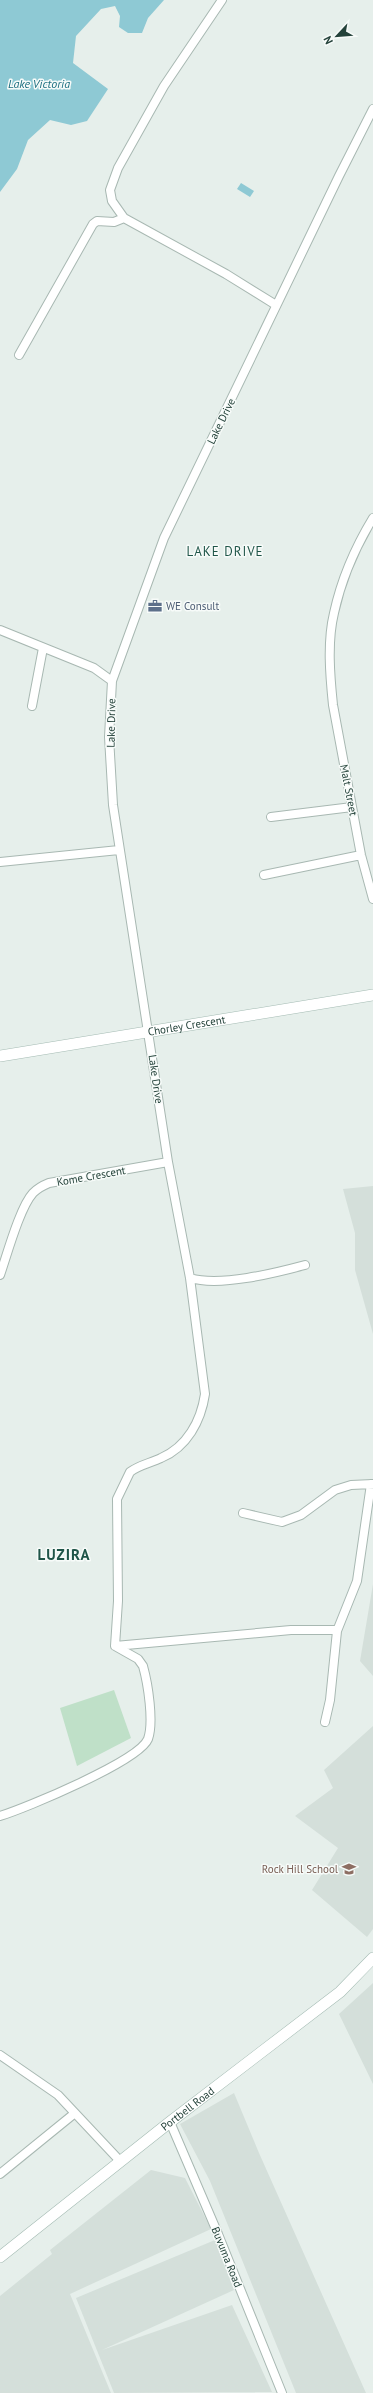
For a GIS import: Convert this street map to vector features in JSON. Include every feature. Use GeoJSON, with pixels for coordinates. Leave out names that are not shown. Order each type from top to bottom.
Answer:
{"type":"FeatureCollection","features":[{"type":"Feature","properties":{"kind":"main road","name":"Chorley Crescent"},"geometry":{"type":"LineString","coordinates":[[0,1056],[373,995]]}},
{"type":"Feature","properties":{"kind":"main road","name":"Portbell Road"},"geometry":{"type":"LineString","coordinates":[[0,2257],[170,2122],[340,1992],[373,1958]]}},
{"type":"Feature","properties":{"kind":"street"},"geometry":{"type":"LineString","coordinates":[[222,0],[164,86],[118,168],[110,190],[112,201],[124,218],[226,274],[276,305]]}},
{"type":"Feature","properties":{"kind":"street","name":"Lake Drive"},"geometry":{"type":"LineString","coordinates":[[116,1646],[118,1601],[117,1500],[119,1492],[126,1479],[134,1469],[162,1458],[186,1442],[201,1411],[205,1386],[190,1278],[168,1162],[150,1031],[113,805],[109,737],[112,681],[164,538],[276,305],[373,109]]}},
{"type":"Feature","properties":{"kind":"street"},"geometry":{"type":"LineString","coordinates":[[19,355],[93,224],[97,221],[114,222],[124,218]]}},
{"type":"Feature","properties":{"kind":"street","name":"Malt Street"},"geometry":{"type":"LineString","coordinates":[[373,518],[353,559],[334,614],[331,681],[333,705],[352,807],[373,899]]}},
{"type":"Feature","properties":{"kind":"street"},"geometry":{"type":"LineString","coordinates":[[0,630],[94,668],[112,681]]}},
{"type":"Feature","properties":{"kind":"street"},"geometry":{"type":"LineString","coordinates":[[32,706],[43,648]]}},
{"type":"Feature","properties":{"kind":"street"},"geometry":{"type":"LineString","coordinates":[[270,817],[352,807]]}},
{"type":"Feature","properties":{"kind":"street"},"geometry":{"type":"LineString","coordinates":[[0,862],[120,850]]}},
{"type":"Feature","properties":{"kind":"street"},"geometry":{"type":"LineString","coordinates":[[264,875],[362,855]]}},
{"type":"Feature","properties":{"kind":"street","name":"Kome Crescent"},"geometry":{"type":"LineString","coordinates":[[0,1275],[26,1205],[33,1193],[42,1186],[49,1183],[168,1162]]}},
{"type":"Feature","properties":{"kind":"street"},"geometry":{"type":"LineString","coordinates":[[190,1278],[213,1282],[305,1265]]}},
{"type":"Feature","properties":{"kind":"street"},"geometry":{"type":"LineString","coordinates":[[243,1513],[282,1522],[301,1515],[335,1490],[351,1485],[372,1484],[359,1576],[337,1630],[330,1700],[325,1722]]}},
{"type":"Feature","properties":{"kind":"street"},"geometry":{"type":"LineString","coordinates":[[116,1646],[291,1630],[337,1630]]}},
{"type":"Feature","properties":{"kind":"street"},"geometry":{"type":"LineString","coordinates":[[0,1816],[74,1786],[109,1767],[146,1743],[151,1723],[143,1666],[138,1659],[116,1646]]}},
{"type":"Feature","properties":{"kind":"street"},"geometry":{"type":"LineString","coordinates":[[0,2055],[58,2095],[120,2161]]}},
{"type":"Feature","properties":{"kind":"street"},"geometry":{"type":"LineString","coordinates":[[0,2174],[75,2113]]}},
{"type":"Feature","properties":{"kind":"street","name":"Buvuma Road"},"geometry":{"type":"LineString","coordinates":[[170,2122],[218,2234],[282,2393]]}},
{"type":"Feature","properties":{"kind":"shaded area"},"geometry":{"type":"Polygon","coordinates":[[[373,1186],[373,1334],[355,1270],[355,1233],[343,1189],[373,1186]]]}},
{"type":"Feature","properties":{"kind":"shaded area"},"geometry":{"type":"Polygon","coordinates":[[[373,1584],[373,1676],[360,1661],[373,1584]]]}},
{"type":"Feature","properties":{"kind":"shaded area"},"geometry":{"type":"Polygon","coordinates":[[[373,1726],[373,1929],[367,1937],[312,1890],[338,1848],[295,1816],[333,1788],[324,1770],[373,1726]]]}},
{"type":"Feature","properties":{"kind":"shaded area"},"geometry":{"type":"Polygon","coordinates":[[[373,1983],[373,2084],[339,2014],[373,1983]]]}},
{"type":"Feature","properties":{"kind":"shaded area"},"geometry":{"type":"Polygon","coordinates":[[[234,2093],[259,2153],[366,2393],[296,2393],[210,2181],[180,2124],[234,2093]]]}},
{"type":"Feature","properties":{"kind":"shaded area"},"geometry":{"type":"Polygon","coordinates":[[[151,2170],[185,2178],[211,2229],[70,2294],[111,2393],[0,2393],[0,2296],[52,2254],[50,2250],[151,2170]]]}},
{"type":"Feature","properties":{"kind":"shaded area"},"geometry":{"type":"Polygon","coordinates":[[[215,2240],[234,2290],[102,2350],[232,2305],[272,2392],[114,2393],[76,2298],[215,2240]]]}},
{"type":"Feature","properties":{"kind":"green space"},"geometry":{"type":"Polygon","coordinates":[[[114,1690],[131,1738],[77,1766],[60,1708],[114,1690]]]}},
{"type":"Feature","properties":{"kind":"water","name":"Lake Victoria"},"geometry":{"type":"Polygon","coordinates":[[[0,0],[164,0],[148,18],[142,33],[128,33],[119,27],[120,16],[115,6],[101,9],[76,36],[73,63],[108,89],[87,121],[71,125],[50,120],[28,140],[17,169],[0,192],[0,0]]]}},
{"type":"Feature","properties":{"kind":"water"},"geometry":{"type":"Polygon","coordinates":[[[241,183],[254,191],[250,197],[237,189],[241,183]]]}},
{"type":"Feature","properties":{"kind":"place","name":"WE Consult"},"geometry":{"type":"Point","coordinates":[155,606]}},
{"type":"Feature","properties":{"kind":"place","name":"Rock Hill School"},"geometry":{"type":"Point","coordinates":[349,1869]}},
{"type":"Feature","properties":{"kind":"district","name":"LAKE DRIVE"},"geometry":{"type":"Point","coordinates":[225,551]}},
{"type":"Feature","properties":{"kind":"district","name":"LUZIRA"},"geometry":{"type":"Point","coordinates":[64,1554]}}]}
